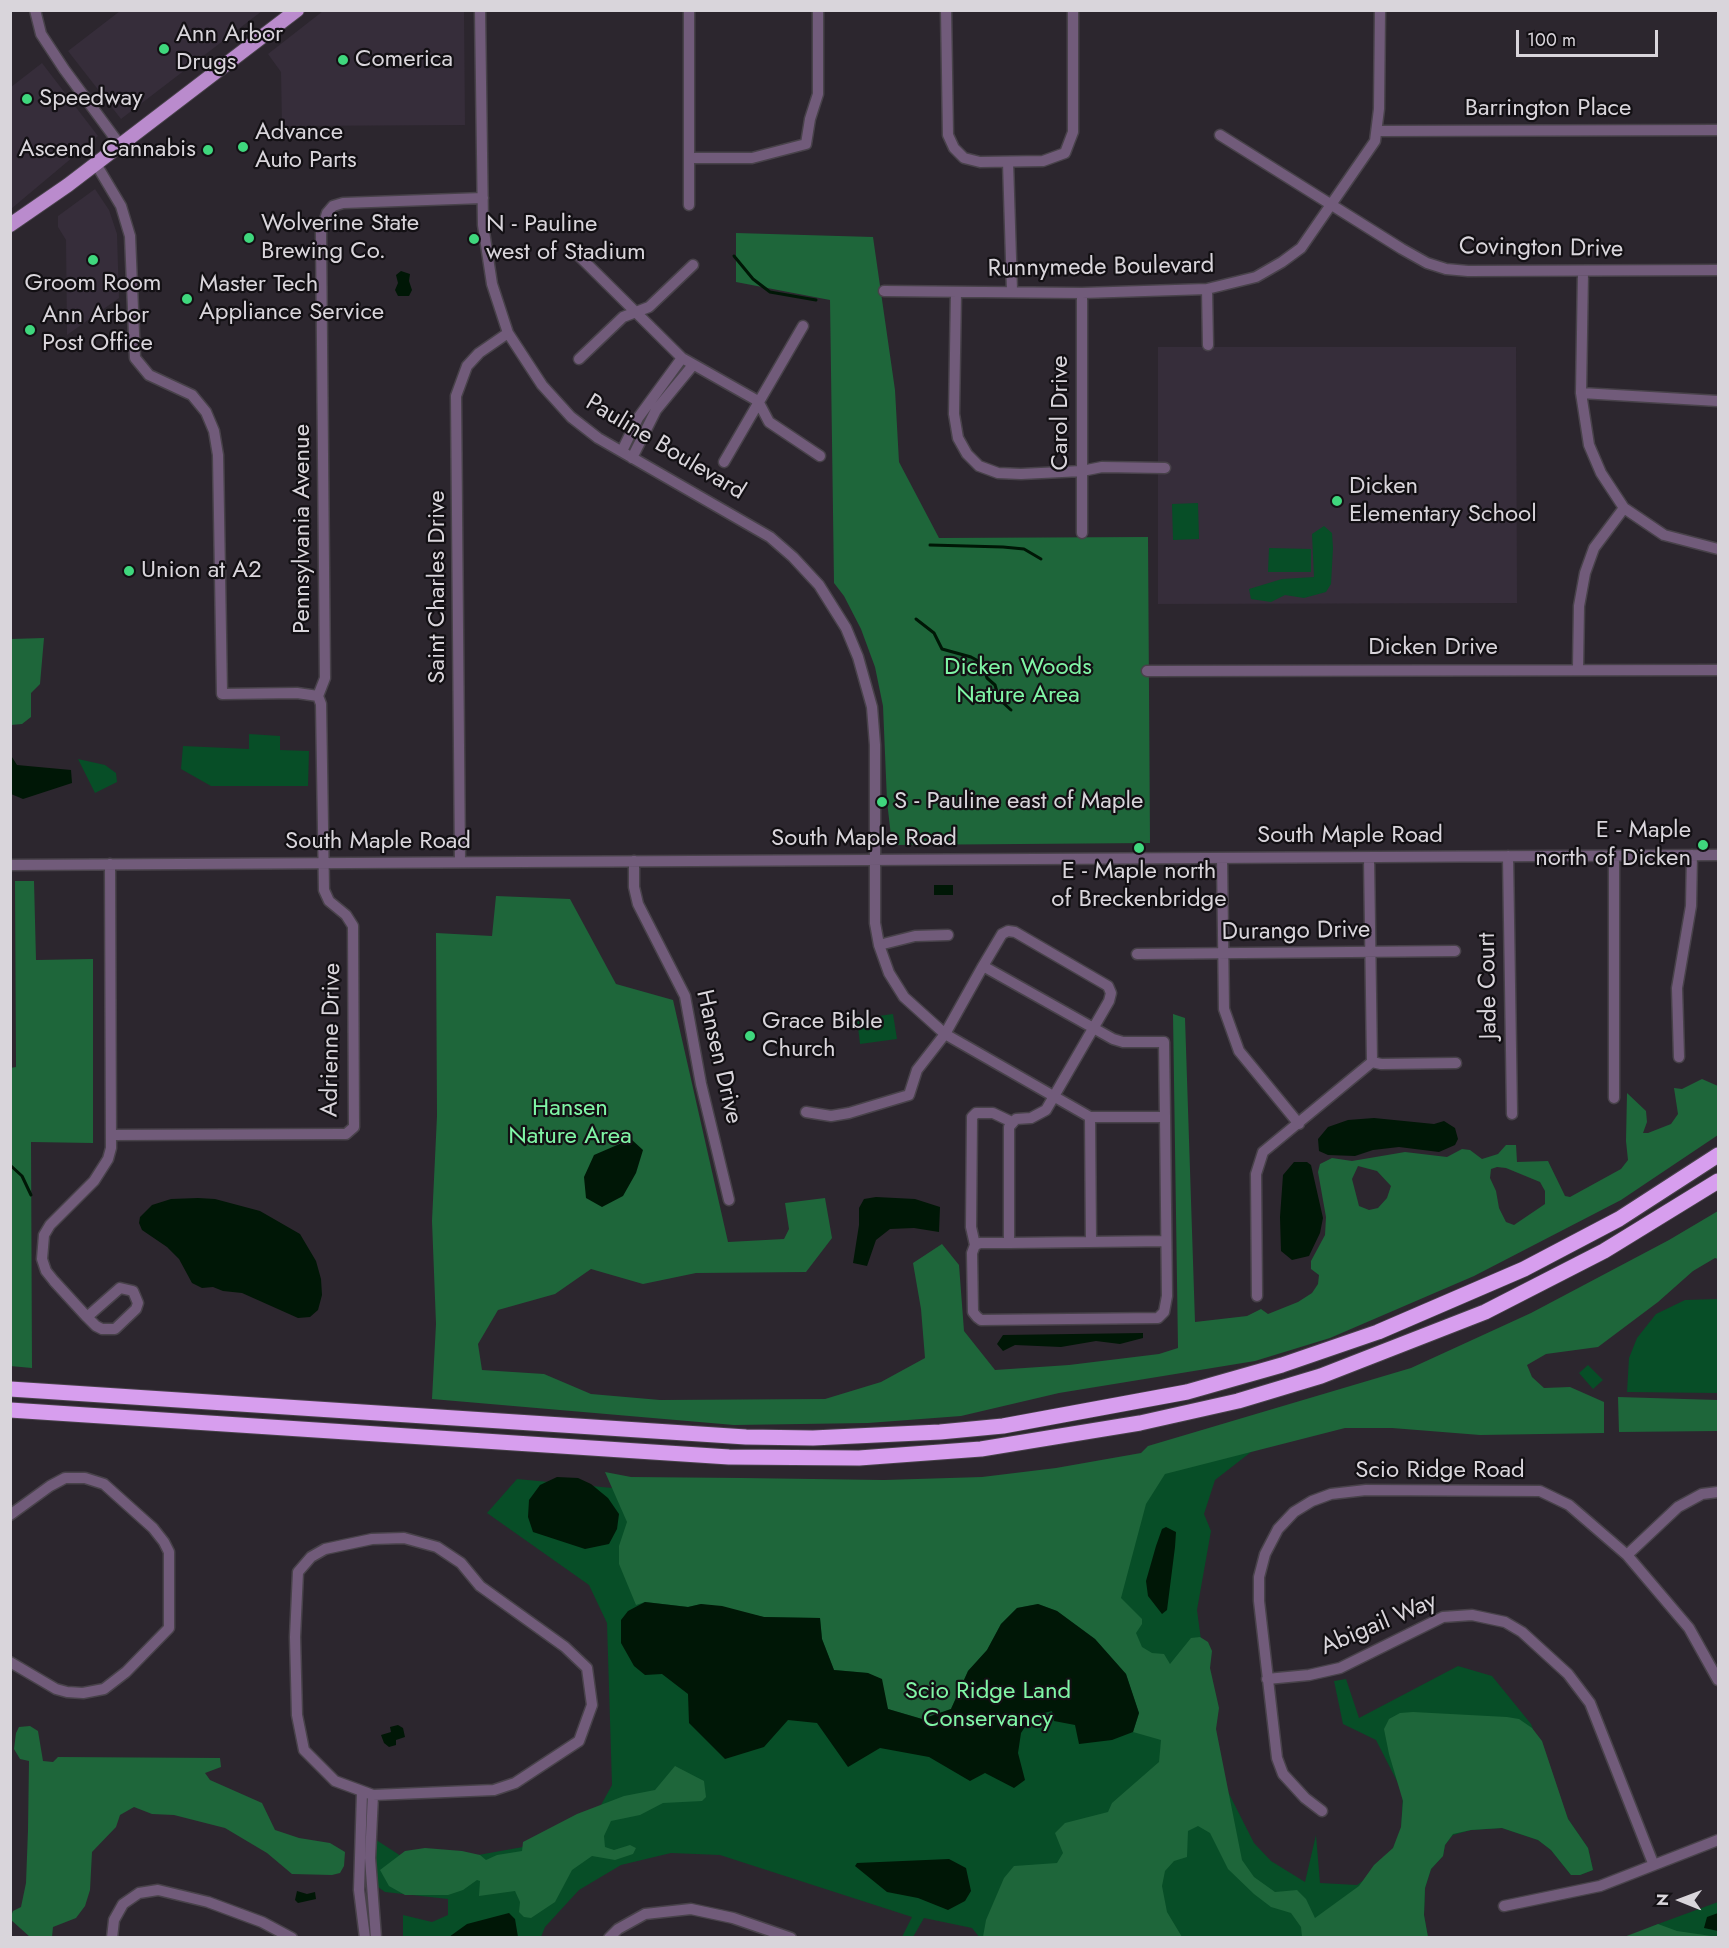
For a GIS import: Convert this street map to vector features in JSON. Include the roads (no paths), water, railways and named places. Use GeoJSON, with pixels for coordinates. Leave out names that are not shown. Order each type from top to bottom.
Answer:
{"type":"FeatureCollection","features":[{"type":"Feature","properties":{"kind":"highway"},"geometry":{"type":"LineString","coordinates":[[10,1389],[746,1437],[813,1438],[940,1432],[1003,1426],[1187,1392],[1282,1365],[1378,1332],[1524,1269],[1619,1219],[1719,1155]]}},
{"type":"Feature","properties":{"kind":"highway"},"geometry":{"type":"LineString","coordinates":[[10,1410],[729,1457],[859,1458],[981,1449],[1140,1424],[1238,1401],[1321,1376],[1485,1312],[1604,1251],[1719,1181]]}},
{"type":"Feature","properties":{"kind":"main road"},"geometry":{"type":"LineString","coordinates":[[10,225],[96,164],[297,10]]}},
{"type":"Feature","properties":{"kind":"street"},"geometry":{"type":"LineString","coordinates":[[35,10],[41,34],[51,50],[120,145]]}},
{"type":"Feature","properties":{"kind":"street","name":"Pauline Boulevard"},"geometry":{"type":"LineString","coordinates":[[480,10],[483,198],[488,267],[508,333],[524,360],[557,403],[598,438],[770,537],[793,557],[819,585],[846,628],[858,657],[872,707],[875,745],[874,923],[889,973],[904,997],[945,1034],[1090,1117]]}},
{"type":"Feature","properties":{"kind":"street"},"geometry":{"type":"LineString","coordinates":[[689,10],[689,205]]}},
{"type":"Feature","properties":{"kind":"street"},"geometry":{"type":"LineString","coordinates":[[689,158],[752,158],[806,144],[810,119],[818,94],[819,10]]}},
{"type":"Feature","properties":{"kind":"street"},"geometry":{"type":"LineString","coordinates":[[946,10],[948,135],[954,148],[964,158],[980,162],[1055,159],[1065,153],[1070,145],[1074,114],[1073,10]]}},
{"type":"Feature","properties":{"kind":"street","name":"Runnymede Boulevard"},"geometry":{"type":"LineString","coordinates":[[884,291],[1082,292],[1208,289],[1248,280],[1282,262],[1301,248],[1334,205],[1375,141],[1378,131],[1380,10]]}},
{"type":"Feature","properties":{"kind":"street","name":"Barrington Place"},"geometry":{"type":"LineString","coordinates":[[1378,131],[1719,129]]}},
{"type":"Feature","properties":{"kind":"street","name":"Covington Drive"},"geometry":{"type":"LineString","coordinates":[[1220,135],[1402,249],[1427,262],[1446,268],[1468,272],[1719,270]]}},
{"type":"Feature","properties":{"kind":"street"},"geometry":{"type":"LineString","coordinates":[[1008,162],[1012,291]]}},
{"type":"Feature","properties":{"kind":"street"},"geometry":{"type":"LineString","coordinates":[[96,164],[121,206],[127,222],[132,257],[133,350],[141,367],[148,375],[192,395],[206,412],[214,431],[218,455],[222,694],[297,693],[318,696]]}},
{"type":"Feature","properties":{"kind":"street","name":"Pennsylvania Avenue"},"geometry":{"type":"LineString","coordinates":[[323,863],[321,704],[318,696],[325,678],[321,233],[327,213],[333,206],[343,203],[483,198]]}},
{"type":"Feature","properties":{"kind":"street"},"geometry":{"type":"LineString","coordinates":[[574,251],[682,358],[758,401],[769,422],[820,456]]}},
{"type":"Feature","properties":{"kind":"street"},"geometry":{"type":"LineString","coordinates":[[579,358],[623,317],[650,307],[693,265]]}},
{"type":"Feature","properties":{"kind":"street"},"geometry":{"type":"LineString","coordinates":[[1582,272],[1581,393],[1589,445],[1601,474],[1624,508],[1664,535],[1719,549]]}},
{"type":"Feature","properties":{"kind":"street"},"geometry":{"type":"LineString","coordinates":[[1208,289],[1208,345]]}},
{"type":"Feature","properties":{"kind":"street"},"geometry":{"type":"LineString","coordinates":[[956,292],[954,414],[958,438],[967,454],[980,466],[998,473],[1082,471],[1102,467],[1165,468]]}},
{"type":"Feature","properties":{"kind":"street","name":"Carol Drive"},"geometry":{"type":"LineString","coordinates":[[1082,292],[1082,534]]}},
{"type":"Feature","properties":{"kind":"street"},"geometry":{"type":"LineString","coordinates":[[724,462],[803,326]]}},
{"type":"Feature","properties":{"kind":"street","name":"Saint Charles Drive"},"geometry":{"type":"LineString","coordinates":[[460,862],[460,554],[456,396],[467,366],[479,353],[508,333]]}},
{"type":"Feature","properties":{"kind":"street"},"geometry":{"type":"LineString","coordinates":[[622,452],[638,418],[682,358]]}},
{"type":"Feature","properties":{"kind":"street"},"geometry":{"type":"LineString","coordinates":[[632,458],[656,410],[693,365]]}},
{"type":"Feature","properties":{"kind":"street"},"geometry":{"type":"LineString","coordinates":[[1581,393],[1719,400]]}},
{"type":"Feature","properties":{"kind":"street"},"geometry":{"type":"LineString","coordinates":[[1578,668],[1579,606],[1585,573],[1594,548],[1624,508]]}},
{"type":"Feature","properties":{"kind":"street","name":"Dicken Drive"},"geometry":{"type":"LineString","coordinates":[[1147,671],[1578,668],[1719,670]]}},
{"type":"Feature","properties":{"kind":"street"},"geometry":{"type":"LineString","coordinates":[[1679,1056],[1677,988],[1691,906],[1692,855]]}},
{"type":"Feature","properties":{"kind":"street","name":"South Maple Road"},"geometry":{"type":"LineString","coordinates":[[10,865],[1719,855]]}},
{"type":"Feature","properties":{"kind":"street","name":"Jade Court"},"geometry":{"type":"LineString","coordinates":[[1508,856],[1512,1114]]}},
{"type":"Feature","properties":{"kind":"street"},"geometry":{"type":"LineString","coordinates":[[1614,856],[1614,1098]]}},
{"type":"Feature","properties":{"kind":"street"},"geometry":{"type":"LineString","coordinates":[[1222,858],[1224,1009],[1239,1051],[1299,1124]]}},
{"type":"Feature","properties":{"kind":"street"},"geometry":{"type":"LineString","coordinates":[[1369,858],[1372,1062]]}},
{"type":"Feature","properties":{"kind":"street","name":"Hansen Drive"},"geometry":{"type":"LineString","coordinates":[[633,861],[634,886],[638,904],[685,996],[701,1084],[729,1200]]}},
{"type":"Feature","properties":{"kind":"street","name":"Adrienne Drive"},"geometry":{"type":"LineString","coordinates":[[111,1135],[341,1134],[351,1131],[355,1121],[354,936],[350,919],[326,896],[323,863]]}},
{"type":"Feature","properties":{"kind":"street"},"geometry":{"type":"LineString","coordinates":[[87,1317],[120,1288],[127,1288],[136,1296],[138,1303],[136,1310],[115,1329],[102,1329],[87,1317],[46,1271],[42,1245],[50,1225],[103,1168],[111,1148],[110,864]]}},
{"type":"Feature","properties":{"kind":"street"},"geometry":{"type":"LineString","coordinates":[[806,1112],[831,1116],[909,1095],[917,1070],[945,1034],[983,966],[1002,934],[1008,931],[1015,932],[1108,986],[1111,993],[1094,1028],[1046,1110],[1031,1118],[1012,1122],[993,1113],[976,1113],[972,1117],[971,1227],[975,1245],[972,1252],[973,1312],[981,1320],[1153,1320],[1164,1312],[1166,1241],[1164,1042],[1123,1042],[1094,1028],[983,966]]}},
{"type":"Feature","properties":{"kind":"street"},"geometry":{"type":"LineString","coordinates":[[879,945],[915,936],[948,935]]}},
{"type":"Feature","properties":{"kind":"street","name":"Durango Drive"},"geometry":{"type":"LineString","coordinates":[[1137,954],[1455,951]]}},
{"type":"Feature","properties":{"kind":"street"},"geometry":{"type":"LineString","coordinates":[[1372,1062],[1381,1064],[1456,1063]]}},
{"type":"Feature","properties":{"kind":"street"},"geometry":{"type":"LineString","coordinates":[[1257,1296],[1256,1185],[1258,1162],[1272,1142],[1299,1124],[1372,1062]]}},
{"type":"Feature","properties":{"kind":"street"},"geometry":{"type":"LineString","coordinates":[[1091,1242],[1090,1117],[1165,1117]]}},
{"type":"Feature","properties":{"kind":"street"},"geometry":{"type":"LineString","coordinates":[[1009,1243],[1008,1132],[1012,1122]]}},
{"type":"Feature","properties":{"kind":"street"},"geometry":{"type":"LineString","coordinates":[[975,1245],[980,1243],[1166,1241]]}},
{"type":"Feature","properties":{"kind":"street"},"geometry":{"type":"LineString","coordinates":[[10,1515],[65,1478],[85,1478],[104,1484],[153,1528],[169,1552],[169,1629],[133,1666],[104,1689],[83,1693],[56,1689],[10,1662]]}},
{"type":"Feature","properties":{"kind":"street","name":"Scio Ridge Road"},"geometry":{"type":"LineString","coordinates":[[1322,1811],[1305,1798],[1283,1774],[1275,1749],[1259,1601],[1259,1577],[1265,1554],[1278,1529],[1294,1512],[1312,1501],[1331,1494],[1366,1490],[1540,1491],[1569,1505],[1627,1555],[1689,1628],[1719,1680]]}},
{"type":"Feature","properties":{"kind":"street"},"geometry":{"type":"LineString","coordinates":[[1627,1555],[1678,1507],[1702,1494],[1719,1492]]}},
{"type":"Feature","properties":{"kind":"street"},"geometry":{"type":"LineString","coordinates":[[404,1538],[437,1547],[461,1563],[480,1586],[565,1647],[587,1668],[592,1705],[579,1741],[515,1783],[494,1790],[368,1794],[335,1781],[312,1761],[302,1743],[297,1715],[295,1656],[298,1572],[312,1557],[325,1549],[372,1539],[404,1538]]}},
{"type":"Feature","properties":{"kind":"street","name":"Abigail Way"},"geometry":{"type":"LineString","coordinates":[[1267,1679],[1341,1668],[1443,1617],[1472,1614],[1505,1622],[1538,1645],[1568,1674],[1590,1703],[1653,1863]]}},
{"type":"Feature","properties":{"kind":"street"},"geometry":{"type":"LineString","coordinates":[[365,1937],[359,1890],[364,1858],[368,1794]]}},
{"type":"Feature","properties":{"kind":"street"},"geometry":{"type":"LineString","coordinates":[[1504,1906],[1599,1886],[1653,1863],[1719,1840]]}},
{"type":"Feature","properties":{"kind":"street"},"geometry":{"type":"LineString","coordinates":[[364,1858],[376,1938]]}},
{"type":"Feature","properties":{"kind":"street"},"geometry":{"type":"LineString","coordinates":[[112,1938],[114,1920],[123,1904],[139,1893],[158,1890],[208,1902],[262,1922],[292,1938]]}},
{"type":"Feature","properties":{"kind":"street"},"geometry":{"type":"LineString","coordinates":[[609,1938],[618,1929],[645,1914],[691,1909],[733,1918],[791,1938]]}},
{"type":"Feature","properties":{"kind":"waterway"},"geometry":{"type":"LineString","coordinates":[[734,256],[753,279],[770,292],[816,300]]}},
{"type":"Feature","properties":{"kind":"waterway"},"geometry":{"type":"LineString","coordinates":[[930,545],[1024,549],[1041,559]]}},
{"type":"Feature","properties":{"kind":"waterway"},"geometry":{"type":"LineString","coordinates":[[916,619],[934,633],[942,649],[971,657],[982,663],[987,678],[995,685],[999,699],[1011,710]]}},
{"type":"Feature","properties":{"kind":"waterway"},"geometry":{"type":"LineString","coordinates":[[10,1165],[22,1176],[31,1195]]}},
{"type":"Feature","properties":{"kind":"place","name":"Ann Arbor Drugs"},"geometry":{"type":"Point","coordinates":[164,49]}},
{"type":"Feature","properties":{"kind":"place","name":"Comerica"},"geometry":{"type":"Point","coordinates":[343,60]}},
{"type":"Feature","properties":{"kind":"place","name":"Speedway"},"geometry":{"type":"Point","coordinates":[27,99]}},
{"type":"Feature","properties":{"kind":"place","name":"Advance Auto Parts"},"geometry":{"type":"Point","coordinates":[243,147]}},
{"type":"Feature","properties":{"kind":"place","name":"Ascend Cannabis"},"geometry":{"type":"Point","coordinates":[208,150]}},
{"type":"Feature","properties":{"kind":"place","name":"Wolverine State Brewing Co."},"geometry":{"type":"Point","coordinates":[249,238]}},
{"type":"Feature","properties":{"kind":"place","name":"N - Pauline west of Stadium"},"geometry":{"type":"Point","coordinates":[474,239]}},
{"type":"Feature","properties":{"kind":"place","name":"Groom Room"},"geometry":{"type":"Point","coordinates":[93,260]}},
{"type":"Feature","properties":{"kind":"place","name":"Master Tech Appliance Service"},"geometry":{"type":"Point","coordinates":[187,299]}},
{"type":"Feature","properties":{"kind":"place","name":"Ann Arbor Post Office"},"geometry":{"type":"Point","coordinates":[30,330]}},
{"type":"Feature","properties":{"kind":"place","name":"Dicken Elementary School"},"geometry":{"type":"Point","coordinates":[1337,501]}},
{"type":"Feature","properties":{"kind":"place","name":"Union at A2"},"geometry":{"type":"Point","coordinates":[129,571]}},
{"type":"Feature","properties":{"kind":"place","name":"S - Pauline east of Maple"},"geometry":{"type":"Point","coordinates":[882,802]}},
{"type":"Feature","properties":{"kind":"place","name":"E - Maple north of Dicken"},"geometry":{"type":"Point","coordinates":[1703,845]}},
{"type":"Feature","properties":{"kind":"place","name":"E - Maple north of Breckenbridge"},"geometry":{"type":"Point","coordinates":[1139,848]}},
{"type":"Feature","properties":{"kind":"place","name":"Grace Bible Church"},"geometry":{"type":"Point","coordinates":[750,1036]}},
{"type":"Feature","properties":{"kind":"park label","name":"Dicken Woods Nature Area"},"geometry":{"type":"Point","coordinates":[1018,682]}},
{"type":"Feature","properties":{"kind":"park label","name":"Hansen Nature Area"},"geometry":{"type":"Point","coordinates":[570,1123]}},
{"type":"Feature","properties":{"kind":"park label","name":"Scio Ridge Land Conservancy"},"geometry":{"type":"Point","coordinates":[988,1706]}}]}
